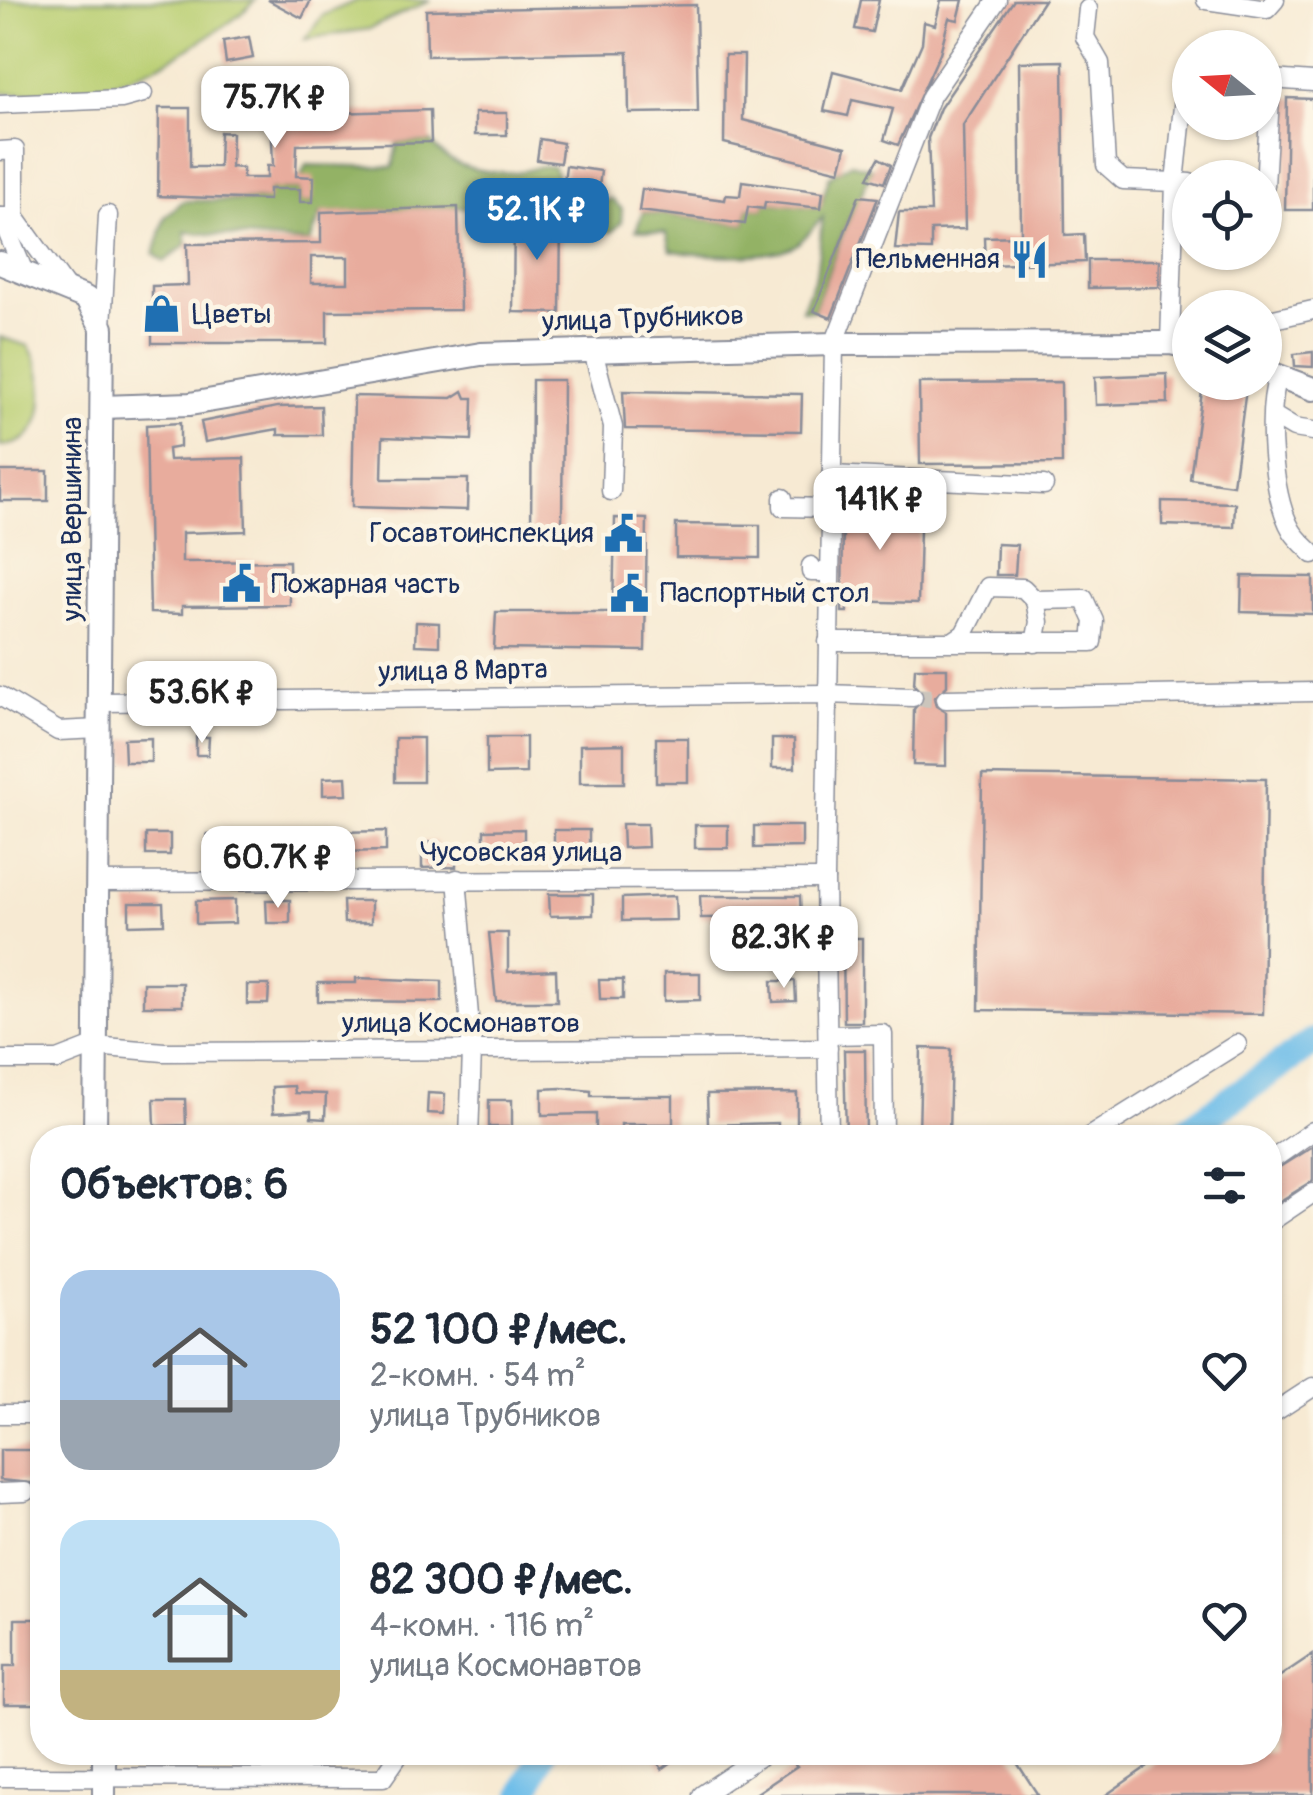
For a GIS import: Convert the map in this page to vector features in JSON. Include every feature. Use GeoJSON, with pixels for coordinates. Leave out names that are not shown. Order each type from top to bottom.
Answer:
{"type":"FeatureCollection","features":[{"type":"Feature","properties":{"kind":"main road"},"geometry":{"type":"LineString","coordinates":[[0,263],[90,302],[102,328]]}},
{"type":"Feature","properties":{"kind":"main road","name":"улица Вершинина"},"geometry":{"type":"LineString","coordinates":[[95,1125],[102,328]]}},
{"type":"Feature","properties":{"kind":"main road","name":"улица Трубников"},"geometry":{"type":"LineString","coordinates":[[102,406],[190,404],[481,354],[834,344],[1172,345]]}},
{"type":"Feature","properties":{"kind":"main road"},"geometry":{"type":"LineString","coordinates":[[1282,377],[1313,389]]}},
{"type":"Feature","properties":{"kind":"street"},"geometry":{"type":"LineString","coordinates":[[829,1125],[825,879],[828,642],[820,569],[831,508],[834,344],[931,96],[997,0]]}},
{"type":"Feature","properties":{"kind":"street"},"geometry":{"type":"LineString","coordinates":[[1206,0],[1267,9],[1275,0]]}},
{"type":"Feature","properties":{"kind":"street"},"geometry":{"type":"LineString","coordinates":[[1088,9],[1085,36],[1100,63],[1106,165],[1123,180],[1172,182]]}},
{"type":"Feature","properties":{"kind":"street"},"geometry":{"type":"LineString","coordinates":[[1266,160],[1271,80],[1313,82]]}},
{"type":"Feature","properties":{"kind":"street"},"geometry":{"type":"LineString","coordinates":[[0,104],[120,103],[143,93]]}},
{"type":"Feature","properties":{"kind":"street"},"geometry":{"type":"LineString","coordinates":[[0,151],[16,150],[5,217],[24,272]]}},
{"type":"Feature","properties":{"kind":"street"},"geometry":{"type":"LineString","coordinates":[[102,328],[108,215]]}},
{"type":"Feature","properties":{"kind":"street"},"geometry":{"type":"LineString","coordinates":[[5,217],[67,289]]}},
{"type":"Feature","properties":{"kind":"street"},"geometry":{"type":"LineString","coordinates":[[1282,317],[1313,310]]}},
{"type":"Feature","properties":{"kind":"street"},"geometry":{"type":"LineString","coordinates":[[593,351],[613,428],[611,491]]}},
{"type":"Feature","properties":{"kind":"street"},"geometry":{"type":"LineString","coordinates":[[1273,400],[1279,500],[1292,533],[1313,554]]}},
{"type":"Feature","properties":{"kind":"street"},"geometry":{"type":"LineString","coordinates":[[1274,416],[1294,428],[1313,430]]}},
{"type":"Feature","properties":{"kind":"street"},"geometry":{"type":"LineString","coordinates":[[832,475],[1044,485]]}},
{"type":"Feature","properties":{"kind":"street"},"geometry":{"type":"LineString","coordinates":[[783,498],[783,507],[831,508]]}},
{"type":"Feature","properties":{"kind":"street"},"geometry":{"type":"LineString","coordinates":[[952,642],[964,634],[988,587],[1023,588],[1035,600],[1039,622],[1035,642]]}},
{"type":"Feature","properties":{"kind":"street"},"geometry":{"type":"LineString","coordinates":[[828,642],[1092,642],[1092,610],[1084,599],[1035,600]]}},
{"type":"Feature","properties":{"kind":"street"},"geometry":{"type":"LineString","coordinates":[[946,699],[1313,692]]}},
{"type":"Feature","properties":{"kind":"street","name":"улица 8 Марта"},"geometry":{"type":"LineString","coordinates":[[100,702],[826,694],[913,698]]}},
{"type":"Feature","properties":{"kind":"street"},"geometry":{"type":"LineString","coordinates":[[0,696],[58,730],[99,729]]}},
{"type":"Feature","properties":{"kind":"street"},"geometry":{"type":"LineString","coordinates":[[457,879],[472,1050],[470,1125]]}},
{"type":"Feature","properties":{"kind":"street","name":"Чусовская улица"},"geometry":{"type":"LineString","coordinates":[[96,882],[825,879]]}},
{"type":"Feature","properties":{"kind":"street","name":"улица Космонавтов"},"geometry":{"type":"LineString","coordinates":[[94,1046],[164,1052],[472,1050],[828,1042],[883,1034],[884,1125]]}},
{"type":"Feature","properties":{"kind":"street"},"geometry":{"type":"LineString","coordinates":[[1108,1125],[1236,1044]]}},
{"type":"Feature","properties":{"kind":"street"},"geometry":{"type":"LineString","coordinates":[[0,1060],[58,1060],[94,1046]]}},
{"type":"Feature","properties":{"kind":"street"},"geometry":{"type":"LineString","coordinates":[[1282,1153],[1313,1132]]}},
{"type":"Feature","properties":{"kind":"street"},"geometry":{"type":"LineString","coordinates":[[1282,1214],[1313,1193]]}},
{"type":"Feature","properties":{"kind":"street"},"geometry":{"type":"LineString","coordinates":[[1282,1407],[1313,1386]]}},
{"type":"Feature","properties":{"kind":"street"},"geometry":{"type":"LineString","coordinates":[[0,1414],[30,1414]]}},
{"type":"Feature","properties":{"kind":"street"},"geometry":{"type":"LineString","coordinates":[[0,1492],[26,1492]]}},
{"type":"Feature","properties":{"kind":"street"},"geometry":{"type":"LineString","coordinates":[[0,1777],[104,1786],[383,1778],[392,1765]]}},
{"type":"Feature","properties":{"kind":"street"},"geometry":{"type":"LineString","coordinates":[[702,1795],[747,1765]]}},
{"type":"Feature","properties":{"kind":"green space"},"geometry":{"type":"Polygon","coordinates":[[[0,0],[255,0],[232,21],[179,54],[131,77],[83,89],[0,93],[0,0]]]}},
{"type":"Feature","properties":{"kind":"green space"},"geometry":{"type":"Polygon","coordinates":[[[358,0],[431,0],[369,29],[305,39],[323,15],[358,0]]]}},
{"type":"Feature","properties":{"kind":"green space"},"geometry":{"type":"Polygon","coordinates":[[[431,142],[448,158],[481,170],[517,172],[554,167],[563,200],[586,207],[611,199],[622,209],[621,223],[612,232],[583,228],[561,215],[458,207],[321,213],[310,243],[185,232],[187,244],[164,262],[154,254],[165,217],[183,201],[268,200],[269,189],[300,189],[300,201],[312,202],[301,177],[306,165],[393,167],[397,143],[431,142]]]}},
{"type":"Feature","properties":{"kind":"green space"},"geometry":{"type":"Polygon","coordinates":[[[851,163],[873,169],[842,235],[814,311],[802,310],[816,275],[823,217],[796,245],[752,255],[670,250],[666,233],[636,230],[643,212],[745,224],[748,207],[763,209],[765,202],[820,208],[829,177],[851,163]]]}},
{"type":"Feature","properties":{"kind":"green space"},"geometry":{"type":"Polygon","coordinates":[[[0,337],[29,346],[42,392],[37,423],[29,435],[17,443],[0,446],[0,337]]]}},
{"type":"Feature","properties":{"kind":"building"},"geometry":{"type":"Polygon","coordinates":[[[268,0],[311,0],[302,18],[268,0]]]}},
{"type":"Feature","properties":{"kind":"building"},"geometry":{"type":"Polygon","coordinates":[[[861,0],[879,0],[872,32],[855,29],[861,0]]]}},
{"type":"Feature","properties":{"kind":"building"},"geometry":{"type":"Polygon","coordinates":[[[941,0],[963,0],[958,20],[949,18],[940,53],[898,145],[884,140],[893,109],[852,100],[848,116],[824,111],[833,71],[902,89],[922,43],[924,22],[935,25],[941,0]]]}},
{"type":"Feature","properties":{"kind":"building"},"geometry":{"type":"Polygon","coordinates":[[[1014,0],[1044,0],[963,125],[965,229],[931,230],[931,250],[895,249],[899,212],[931,212],[928,138],[940,108],[1014,0]]]}},
{"type":"Feature","properties":{"kind":"building"},"geometry":{"type":"Polygon","coordinates":[[[696,5],[698,112],[629,113],[628,52],[427,56],[426,10],[696,5]]]}},
{"type":"Feature","properties":{"kind":"building"},"geometry":{"type":"Polygon","coordinates":[[[249,37],[253,58],[226,63],[223,41],[249,37]]]}},
{"type":"Feature","properties":{"kind":"building"},"geometry":{"type":"Polygon","coordinates":[[[725,55],[744,55],[743,120],[846,147],[840,171],[724,143],[725,55]]]}},
{"type":"Feature","properties":{"kind":"building"},"geometry":{"type":"Polygon","coordinates":[[[1063,61],[1065,235],[1084,234],[1085,262],[985,265],[984,237],[1021,236],[1019,62],[1063,61]]]}},
{"type":"Feature","properties":{"kind":"building"},"geometry":{"type":"Polygon","coordinates":[[[1287,98],[1313,99],[1313,210],[1285,210],[1287,98]]]}},
{"type":"Feature","properties":{"kind":"building"},"geometry":{"type":"Polygon","coordinates":[[[159,108],[190,108],[190,167],[219,167],[220,132],[232,133],[231,167],[243,168],[243,178],[267,178],[267,166],[273,166],[271,115],[430,110],[431,142],[297,145],[296,176],[314,177],[313,202],[300,202],[300,189],[269,189],[269,200],[158,196],[159,108]]]}},
{"type":"Feature","properties":{"kind":"building"},"geometry":{"type":"Polygon","coordinates":[[[475,113],[507,113],[507,135],[475,135],[475,113]]]}},
{"type":"Feature","properties":{"kind":"building"},"geometry":{"type":"Polygon","coordinates":[[[540,139],[563,143],[560,163],[537,160],[540,139]]]}},
{"type":"Feature","properties":{"kind":"building"},"geometry":{"type":"Polygon","coordinates":[[[879,158],[891,165],[884,183],[868,178],[879,158]]]}},
{"type":"Feature","properties":{"kind":"building"},"geometry":{"type":"Polygon","coordinates":[[[566,166],[601,171],[597,202],[562,197],[566,166]]]}},
{"type":"Feature","properties":{"kind":"building"},"geometry":{"type":"Polygon","coordinates":[[[742,181],[823,192],[821,208],[765,202],[764,209],[748,207],[745,224],[639,211],[642,189],[725,200],[726,195],[740,196],[742,181]]]}},
{"type":"Feature","properties":{"kind":"building"},"geometry":{"type":"Polygon","coordinates":[[[859,196],[878,198],[831,318],[814,311],[859,196]]]}},
{"type":"Feature","properties":{"kind":"building"},"geometry":{"type":"Polygon","coordinates":[[[458,207],[460,310],[327,311],[327,343],[152,343],[152,286],[188,285],[187,244],[321,243],[321,212],[458,207]],[[311,257],[311,283],[348,283],[348,257],[311,257]]]}},
{"type":"Feature","properties":{"kind":"building"},"geometry":{"type":"Polygon","coordinates":[[[514,214],[561,215],[560,313],[513,312],[514,214]]]}},
{"type":"Feature","properties":{"kind":"building"},"geometry":{"type":"Polygon","coordinates":[[[1088,260],[1160,260],[1159,287],[1088,288],[1088,260]]]}},
{"type":"Feature","properties":{"kind":"building"},"geometry":{"type":"Polygon","coordinates":[[[1313,352],[1313,367],[1295,366],[1294,354],[1313,352]]]}},
{"type":"Feature","properties":{"kind":"building"},"geometry":{"type":"Polygon","coordinates":[[[1167,374],[1168,403],[1096,405],[1095,377],[1167,374]]]}},
{"type":"Feature","properties":{"kind":"building"},"geometry":{"type":"Polygon","coordinates":[[[532,380],[563,380],[562,531],[531,531],[532,380]]]}},
{"type":"Feature","properties":{"kind":"building"},"geometry":{"type":"Polygon","coordinates":[[[1061,382],[1062,463],[920,464],[919,383],[1061,382]]]}},
{"type":"Feature","properties":{"kind":"building"},"geometry":{"type":"Polygon","coordinates":[[[463,391],[466,398],[473,398],[472,440],[383,437],[382,479],[468,479],[467,510],[352,507],[354,396],[452,398],[463,391]]]}},
{"type":"Feature","properties":{"kind":"building"},"geometry":{"type":"Polygon","coordinates":[[[623,391],[802,394],[801,431],[625,429],[623,391]]]}},
{"type":"Feature","properties":{"kind":"building"},"geometry":{"type":"Polygon","coordinates":[[[1201,400],[1245,400],[1233,485],[1190,479],[1201,400]]]}},
{"type":"Feature","properties":{"kind":"building"},"geometry":{"type":"Polygon","coordinates":[[[321,406],[322,435],[278,435],[278,429],[205,442],[201,422],[277,407],[321,406]]]}},
{"type":"Feature","properties":{"kind":"building"},"geometry":{"type":"Polygon","coordinates":[[[180,423],[180,447],[168,449],[169,460],[244,458],[246,531],[182,533],[182,562],[289,561],[290,605],[182,606],[182,614],[150,613],[146,425],[180,423]]]}},
{"type":"Feature","properties":{"kind":"building"},"geometry":{"type":"Polygon","coordinates":[[[0,471],[48,471],[48,501],[0,501],[0,471]]]}},
{"type":"Feature","properties":{"kind":"building"},"geometry":{"type":"Polygon","coordinates":[[[859,496],[906,496],[906,529],[920,529],[918,603],[847,601],[847,612],[842,612],[843,528],[851,528],[851,508],[859,509],[859,496]]]}},
{"type":"Feature","properties":{"kind":"building"},"geometry":{"type":"Polygon","coordinates":[[[1162,501],[1235,503],[1234,527],[1162,525],[1162,501]]]}},
{"type":"Feature","properties":{"kind":"building"},"geometry":{"type":"Polygon","coordinates":[[[615,518],[647,519],[645,651],[494,649],[496,612],[613,612],[615,518]]]}},
{"type":"Feature","properties":{"kind":"building"},"geometry":{"type":"Polygon","coordinates":[[[676,524],[760,525],[760,558],[676,557],[676,524]]]}},
{"type":"Feature","properties":{"kind":"building"},"geometry":{"type":"Polygon","coordinates":[[[997,544],[1017,545],[1015,575],[996,575],[997,544]]]}},
{"type":"Feature","properties":{"kind":"building"},"geometry":{"type":"Polygon","coordinates":[[[1242,576],[1313,577],[1313,614],[1241,612],[1242,576]]]}},
{"type":"Feature","properties":{"kind":"building"},"geometry":{"type":"Polygon","coordinates":[[[416,622],[439,623],[439,646],[415,645],[416,622]]]}},
{"type":"Feature","properties":{"kind":"building"},"geometry":{"type":"Polygon","coordinates":[[[915,668],[947,668],[947,686],[934,698],[936,706],[946,712],[946,766],[913,765],[914,709],[925,696],[914,685],[915,668]]]}},
{"type":"Feature","properties":{"kind":"building"},"geometry":{"type":"Polygon","coordinates":[[[196,737],[209,737],[208,755],[196,755],[196,737]]]}},
{"type":"Feature","properties":{"kind":"building"},"geometry":{"type":"Polygon","coordinates":[[[487,737],[526,737],[526,773],[487,774],[487,737]]]}},
{"type":"Feature","properties":{"kind":"building"},"geometry":{"type":"Polygon","coordinates":[[[151,738],[151,762],[125,762],[124,739],[151,738]]]}},
{"type":"Feature","properties":{"kind":"building"},"geometry":{"type":"Polygon","coordinates":[[[395,738],[423,738],[423,782],[395,782],[395,738]]]}},
{"type":"Feature","properties":{"kind":"building"},"geometry":{"type":"Polygon","coordinates":[[[656,738],[688,738],[688,782],[656,782],[656,738]]]}},
{"type":"Feature","properties":{"kind":"building"},"geometry":{"type":"Polygon","coordinates":[[[772,739],[794,739],[795,768],[772,768],[772,739]]]}},
{"type":"Feature","properties":{"kind":"building"},"geometry":{"type":"Polygon","coordinates":[[[624,744],[624,783],[580,783],[580,745],[624,744]]]}},
{"type":"Feature","properties":{"kind":"building"},"geometry":{"type":"Polygon","coordinates":[[[982,775],[1266,779],[1263,1014],[979,1010],[982,775]]]}},
{"type":"Feature","properties":{"kind":"building"},"geometry":{"type":"Polygon","coordinates":[[[346,777],[347,794],[323,795],[323,778],[346,777]]]}},
{"type":"Feature","properties":{"kind":"building"},"geometry":{"type":"Polygon","coordinates":[[[622,824],[647,824],[648,847],[623,848],[622,824]]]}},
{"type":"Feature","properties":{"kind":"building"},"geometry":{"type":"Polygon","coordinates":[[[695,825],[728,825],[728,848],[695,848],[695,825]]]}},
{"type":"Feature","properties":{"kind":"building"},"geometry":{"type":"Polygon","coordinates":[[[754,826],[802,826],[802,847],[754,848],[754,826]]]}},
{"type":"Feature","properties":{"kind":"building"},"geometry":{"type":"Polygon","coordinates":[[[524,829],[524,850],[484,850],[484,830],[524,829]]]}},
{"type":"Feature","properties":{"kind":"building"},"geometry":{"type":"Polygon","coordinates":[[[554,830],[589,830],[589,850],[554,850],[554,830]]]}},
{"type":"Feature","properties":{"kind":"building"},"geometry":{"type":"Polygon","coordinates":[[[386,831],[386,851],[337,852],[337,832],[386,831]]]}},
{"type":"Feature","properties":{"kind":"building"},"geometry":{"type":"Polygon","coordinates":[[[288,832],[289,853],[264,853],[263,833],[288,832]]]}},
{"type":"Feature","properties":{"kind":"building"},"geometry":{"type":"Polygon","coordinates":[[[230,833],[230,854],[207,854],[207,834],[230,833]]]}},
{"type":"Feature","properties":{"kind":"building"},"geometry":{"type":"Polygon","coordinates":[[[146,834],[170,834],[170,855],[146,855],[146,834]]]}},
{"type":"Feature","properties":{"kind":"building"},"geometry":{"type":"Polygon","coordinates":[[[436,842],[436,856],[456,856],[456,867],[422,868],[422,843],[436,842]]]}},
{"type":"Feature","properties":{"kind":"building"},"geometry":{"type":"Polygon","coordinates":[[[549,894],[593,894],[593,915],[550,916],[549,894]]]}},
{"type":"Feature","properties":{"kind":"building"},"geometry":{"type":"Polygon","coordinates":[[[675,896],[676,920],[622,921],[622,898],[675,896]]]}},
{"type":"Feature","properties":{"kind":"building"},"geometry":{"type":"Polygon","coordinates":[[[700,896],[800,896],[801,917],[701,918],[700,896]]]}},
{"type":"Feature","properties":{"kind":"building"},"geometry":{"type":"Polygon","coordinates":[[[235,900],[235,923],[196,924],[196,901],[235,900]]]}},
{"type":"Feature","properties":{"kind":"building"},"geometry":{"type":"Polygon","coordinates":[[[266,900],[290,900],[290,923],[267,923],[266,900]]]}},
{"type":"Feature","properties":{"kind":"building"},"geometry":{"type":"Polygon","coordinates":[[[343,901],[371,901],[371,923],[344,923],[343,901]]]}},
{"type":"Feature","properties":{"kind":"building"},"geometry":{"type":"Polygon","coordinates":[[[129,903],[163,903],[164,924],[129,925],[129,903]]]}},
{"type":"Feature","properties":{"kind":"building"},"geometry":{"type":"Polygon","coordinates":[[[489,933],[508,933],[508,972],[556,970],[557,1001],[496,1001],[489,933]]]}},
{"type":"Feature","properties":{"kind":"building"},"geometry":{"type":"Polygon","coordinates":[[[843,938],[862,938],[862,1022],[844,1022],[843,938]]]}},
{"type":"Feature","properties":{"kind":"building"},"geometry":{"type":"Polygon","coordinates":[[[664,973],[700,973],[700,1000],[664,1001],[664,973]]]}},
{"type":"Feature","properties":{"kind":"building"},"geometry":{"type":"Polygon","coordinates":[[[356,978],[442,981],[442,1002],[318,1001],[318,983],[356,983],[356,978]]]}},
{"type":"Feature","properties":{"kind":"building"},"geometry":{"type":"Polygon","coordinates":[[[599,980],[623,980],[623,999],[600,999],[599,980]]]}},
{"type":"Feature","properties":{"kind":"building"},"geometry":{"type":"Polygon","coordinates":[[[772,981],[795,981],[796,1001],[773,1002],[772,981]]]}},
{"type":"Feature","properties":{"kind":"building"},"geometry":{"type":"Polygon","coordinates":[[[143,983],[182,983],[182,1006],[143,1006],[143,983]]]}},
{"type":"Feature","properties":{"kind":"building"},"geometry":{"type":"Polygon","coordinates":[[[247,985],[269,985],[268,1004],[247,1004],[247,985]]]}},
{"type":"Feature","properties":{"kind":"building"},"geometry":{"type":"Polygon","coordinates":[[[921,1048],[951,1049],[949,1125],[919,1125],[921,1048]]]}},
{"type":"Feature","properties":{"kind":"building"},"geometry":{"type":"Polygon","coordinates":[[[844,1050],[865,1050],[866,1125],[846,1125],[844,1050]]]}},
{"type":"Feature","properties":{"kind":"building"},"geometry":{"type":"Polygon","coordinates":[[[294,1086],[295,1093],[326,1094],[325,1119],[311,1118],[311,1111],[273,1113],[272,1087],[294,1086]]]}},
{"type":"Feature","properties":{"kind":"building"},"geometry":{"type":"Polygon","coordinates":[[[542,1089],[591,1091],[591,1096],[673,1096],[673,1124],[596,1125],[596,1114],[542,1115],[542,1089]]]}},
{"type":"Feature","properties":{"kind":"building"},"geometry":{"type":"Polygon","coordinates":[[[428,1093],[445,1094],[444,1114],[427,1113],[428,1093]]]}},
{"type":"Feature","properties":{"kind":"building"},"geometry":{"type":"Polygon","coordinates":[[[797,1093],[797,1125],[708,1125],[707,1094],[797,1093]]]}},
{"type":"Feature","properties":{"kind":"building"},"geometry":{"type":"Polygon","coordinates":[[[154,1099],[185,1099],[186,1125],[155,1125],[154,1099]]]}},
{"type":"Feature","properties":{"kind":"building"},"geometry":{"type":"Polygon","coordinates":[[[489,1100],[512,1100],[512,1125],[489,1125],[489,1100]]]}},
{"type":"Feature","properties":{"kind":"building"},"geometry":{"type":"Polygon","coordinates":[[[1313,1146],[1313,1181],[1282,1200],[1282,1165],[1313,1146]]]}},
{"type":"Feature","properties":{"kind":"building"},"geometry":{"type":"Polygon","coordinates":[[[0,1450],[30,1450],[30,1483],[0,1480],[0,1450]]]}},
{"type":"Feature","properties":{"kind":"building"},"geometry":{"type":"Polygon","coordinates":[[[15,1619],[30,1619],[30,1704],[4,1704],[4,1666],[15,1666],[15,1619]]]}},
{"type":"Feature","properties":{"kind":"building"},"geometry":{"type":"Polygon","coordinates":[[[1313,1654],[1313,1795],[1106,1795],[1149,1765],[1282,1765],[1282,1675],[1313,1654]]]}},
{"type":"Feature","properties":{"kind":"building"},"geometry":{"type":"Polygon","coordinates":[[[1018,1765],[1038,1795],[754,1795],[797,1766],[1018,1765]]]}},
{"type":"Feature","properties":{"kind":"waterway"},"geometry":{"type":"LineString","coordinates":[[1195,1125],[1313,1042]]}},
{"type":"Feature","properties":{"kind":"waterway"},"geometry":{"type":"LineString","coordinates":[[524,1795],[537,1765]]}},
{"type":"Feature","properties":{"kind":"tunnel"},"geometry":{"type":"LineString","coordinates":[[913,697],[946,699]]}},
{"type":"Feature","properties":{"kind":"place","name":"Пельменная"},"geometry":{"type":"Point","coordinates":[1030,259]}},
{"type":"Feature","properties":{"kind":"place","name":"Цветы"},"geometry":{"type":"Point","coordinates":[162,314]}},
{"type":"Feature","properties":{"kind":"place","name":"Госавтоинспекция"},"geometry":{"type":"Point","coordinates":[624,533]}},
{"type":"Feature","properties":{"kind":"place","name":"Пожарная часть"},"geometry":{"type":"Point","coordinates":[241,584]}},
{"type":"Feature","properties":{"kind":"place","name":"Паспортный стол"},"geometry":{"type":"Point","coordinates":[630,593]}}]}
